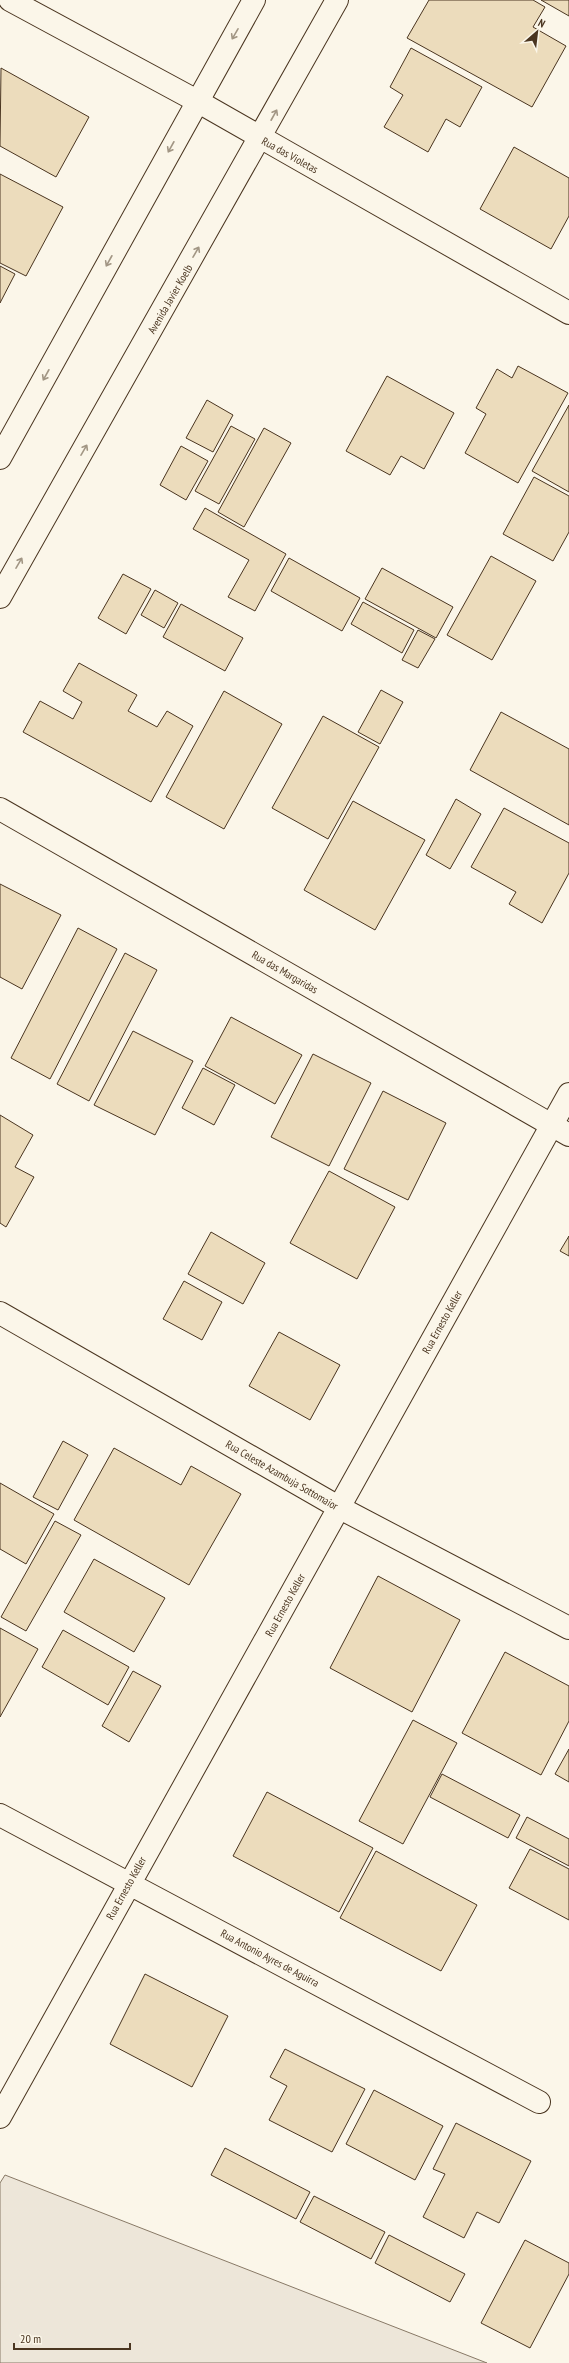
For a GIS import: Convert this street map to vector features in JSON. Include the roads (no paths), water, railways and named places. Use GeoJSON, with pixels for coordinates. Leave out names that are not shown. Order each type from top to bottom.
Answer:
{"type":"FeatureCollection","features":[{"type":"Feature","properties":{"kind":"street","name":"Rua das Violetas"},"geometry":{"type":"LineString","coordinates":[[10,0],[196,101],[569,313]]}},
{"type":"Feature","properties":{"kind":"street"},"geometry":{"type":"LineString","coordinates":[[0,458],[196,101],[254,0]]}},
{"type":"Feature","properties":{"kind":"street","name":"Avenida Javier Koelb"},"geometry":{"type":"LineString","coordinates":[[0,597],[261,139],[338,0]]}},
{"type":"Feature","properties":{"kind":"street","name":"Rua das Margaridas"},"geometry":{"type":"LineString","coordinates":[[0,809],[560,1130]]}},
{"type":"Feature","properties":{"kind":"street","name":"Rua Ernesto Keller"},"geometry":{"type":"LineString","coordinates":[[0,2117],[128,1883],[340,1508],[560,1130],[569,1094]]}},
{"type":"Feature","properties":{"kind":"street","name":"Rua Celeste Azambuja Sottomaior"},"geometry":{"type":"LineString","coordinates":[[0,1313],[340,1508],[569,1628]]}},
{"type":"Feature","properties":{"kind":"street","name":"Rua Antonio Ayres de Aguirra"},"geometry":{"type":"LineString","coordinates":[[0,1814],[539,2102]]}}]}
